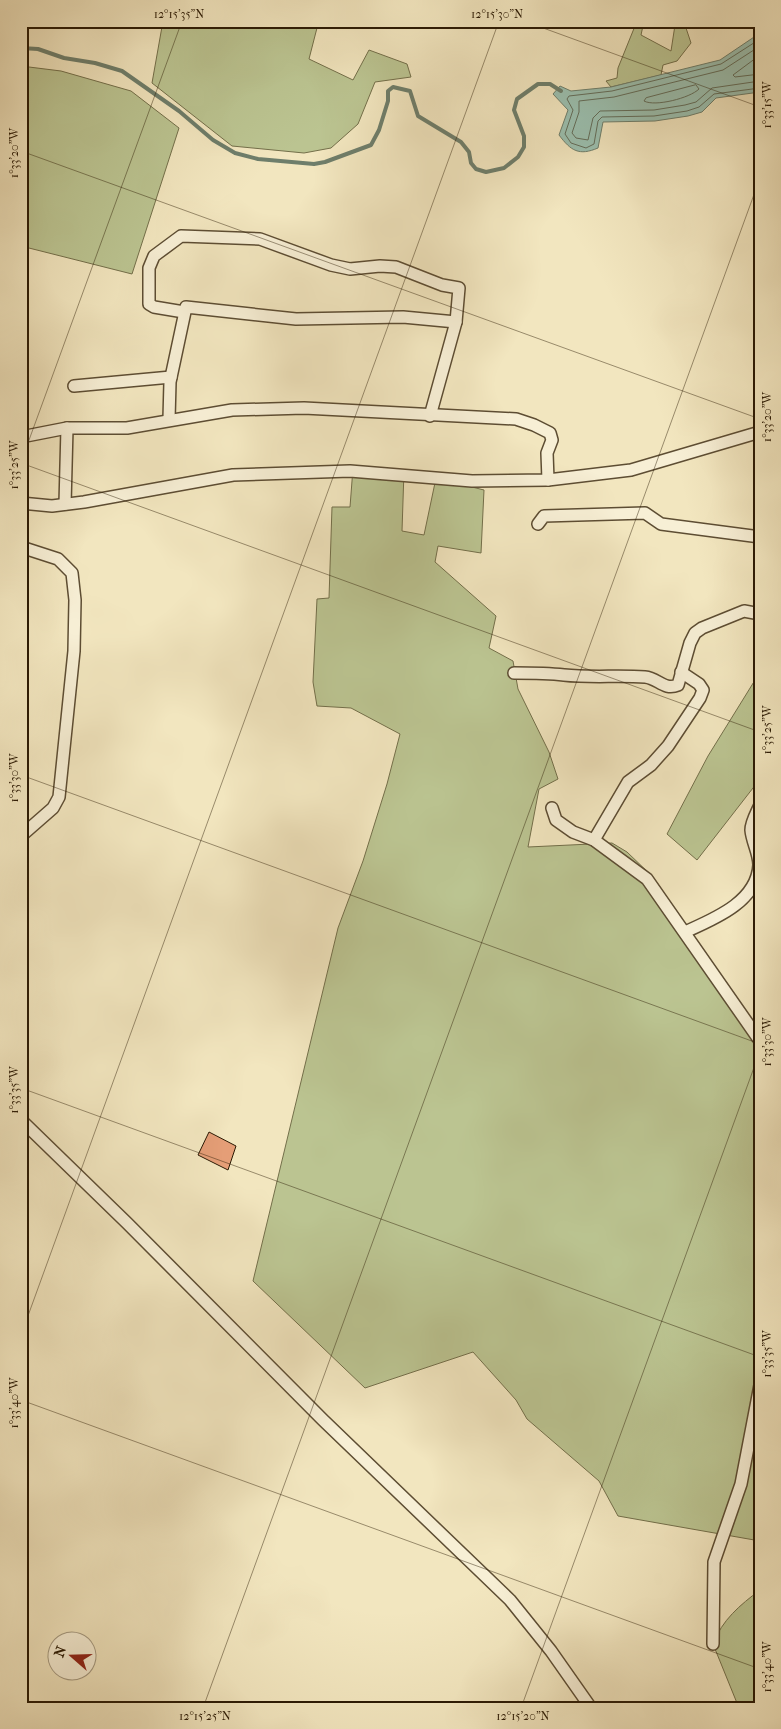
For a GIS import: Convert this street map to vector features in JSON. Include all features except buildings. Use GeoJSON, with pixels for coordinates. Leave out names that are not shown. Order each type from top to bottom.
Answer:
{"type":"FeatureCollection","features":[{"type":"Feature","properties":{"kind":"street"},"geometry":{"type":"LineString","coordinates":[[184,312],[154,307],[149,304],[149,268],[154,256],[181,236],[260,239],[331,265],[350,269],[380,266],[396,268],[442,285],[456,286],[459,288],[456,322],[430,416]]}},
{"type":"Feature","properties":{"kind":"street"},"geometry":{"type":"LineString","coordinates":[[169,419],[171,376],[186,307],[296,319],[403,317],[456,322]]}},
{"type":"Feature","properties":{"kind":"street"},"geometry":{"type":"LineString","coordinates":[[74,386],[171,376]]}},
{"type":"Feature","properties":{"kind":"street"},"geometry":{"type":"LineString","coordinates":[[21,437],[67,428],[127,428],[169,419],[232,410],[304,408],[368,410],[430,416],[516,419],[550,433],[552,440],[546,453],[548,480]]}},
{"type":"Feature","properties":{"kind":"street"},"geometry":{"type":"LineString","coordinates":[[65,504],[67,428]]}},
{"type":"Feature","properties":{"kind":"street"},"geometry":{"type":"LineString","coordinates":[[21,504],[52,506],[112,498],[233,475],[350,471],[472,481],[548,480],[631,470],[760,432]]}},
{"type":"Feature","properties":{"kind":"street"},"geometry":{"type":"LineString","coordinates":[[538,524],[544,516],[645,513],[661,524],[760,537]]}},
{"type":"Feature","properties":{"kind":"street"},"geometry":{"type":"LineString","coordinates":[[21,547],[58,558],[72,573],[75,600],[74,651],[60,797],[53,808],[21,836]]}},
{"type":"Feature","properties":{"kind":"street"},"geometry":{"type":"LineString","coordinates":[[514,673],[549,672],[564,675],[649,677],[665,686],[672,687],[678,685],[690,643],[696,633],[702,628],[744,611],[760,614]]}},
{"type":"Feature","properties":{"kind":"street"},"geometry":{"type":"LineString","coordinates":[[594,840],[628,782],[651,765],[668,746],[700,698],[703,690],[699,684],[681,672]]}},
{"type":"Feature","properties":{"kind":"street"},"geometry":{"type":"LineString","coordinates":[[685,932],[721,915],[742,901],[756,885],[759,864],[751,829],[760,805]]}},
{"type":"Feature","properties":{"kind":"street"},"geometry":{"type":"LineString","coordinates":[[552,808],[556,820],[573,832],[594,840],[647,879],[760,1041]]}},
{"type":"Feature","properties":{"kind":"street"},"geometry":{"type":"LineString","coordinates":[[21,1120],[127,1223],[323,1420],[510,1600],[551,1650],[591,1708]]}},
{"type":"Feature","properties":{"kind":"street"},"geometry":{"type":"LineString","coordinates":[[713,1644],[714,1562],[741,1484],[760,1386]]}},
{"type":"Feature","properties":{"kind":"green space"},"geometry":{"type":"Polygon","coordinates":[[[163,21],[278,21],[318,24],[309,59],[353,80],[369,50],[407,64],[411,77],[375,82],[358,124],[331,148],[304,153],[232,146],[152,83],[163,21]]]}},
{"type":"Feature","properties":{"kind":"green space"},"geometry":{"type":"Polygon","coordinates":[[[637,21],[644,21],[641,35],[671,51],[675,25],[685,25],[691,43],[677,61],[663,65],[661,75],[611,87],[606,81],[617,78],[618,68],[637,21]]]}},
{"type":"Feature","properties":{"kind":"green space"},"geometry":{"type":"Polygon","coordinates":[[[21,66],[61,71],[131,91],[179,128],[132,274],[21,246],[21,66]]]}},
{"type":"Feature","properties":{"kind":"green space"},"geometry":{"type":"Polygon","coordinates":[[[353,468],[404,471],[402,531],[424,535],[436,478],[484,490],[481,553],[438,546],[435,562],[496,616],[489,648],[513,661],[518,689],[549,752],[558,779],[539,789],[528,847],[612,843],[627,852],[653,877],[678,922],[760,1039],[760,1122],[754,1138],[760,1140],[760,1541],[618,1516],[599,1481],[527,1419],[516,1400],[473,1352],[365,1388],[253,1281],[338,928],[363,861],[387,784],[400,734],[351,708],[317,706],[313,682],[317,599],[329,598],[332,507],[350,507],[353,468]]]}},
{"type":"Feature","properties":{"kind":"green space"},"geometry":{"type":"Polygon","coordinates":[[[760,672],[760,779],[697,860],[667,834],[708,756],[760,672]]]}},
{"type":"Feature","properties":{"kind":"green space"},"geometry":{"type":"Polygon","coordinates":[[[760,1590],[760,1708],[739,1708],[713,1644],[721,1628],[732,1614],[760,1590]]]}},
{"type":"Feature","properties":{"kind":"water"},"geometry":{"type":"Polygon","coordinates":[[[760,33],[760,92],[716,98],[702,112],[688,116],[655,121],[603,122],[598,148],[586,152],[580,152],[567,145],[559,135],[568,110],[553,94],[560,86],[571,91],[611,87],[720,60],[760,33]]]}},
{"type":"Feature","properties":{"kind":"waterway"},"geometry":{"type":"LineString","coordinates":[[21,48],[38,49],[64,58],[95,63],[122,71],[179,111],[213,140],[235,153],[258,159],[314,164],[325,162],[371,145],[379,130],[388,101],[388,91],[393,87],[410,91],[418,116],[461,142],[469,152],[471,163],[476,169],[486,172],[504,168],[518,157],[524,147],[524,136],[514,110],[517,99],[538,84],[550,84],[561,91]]}}]}
